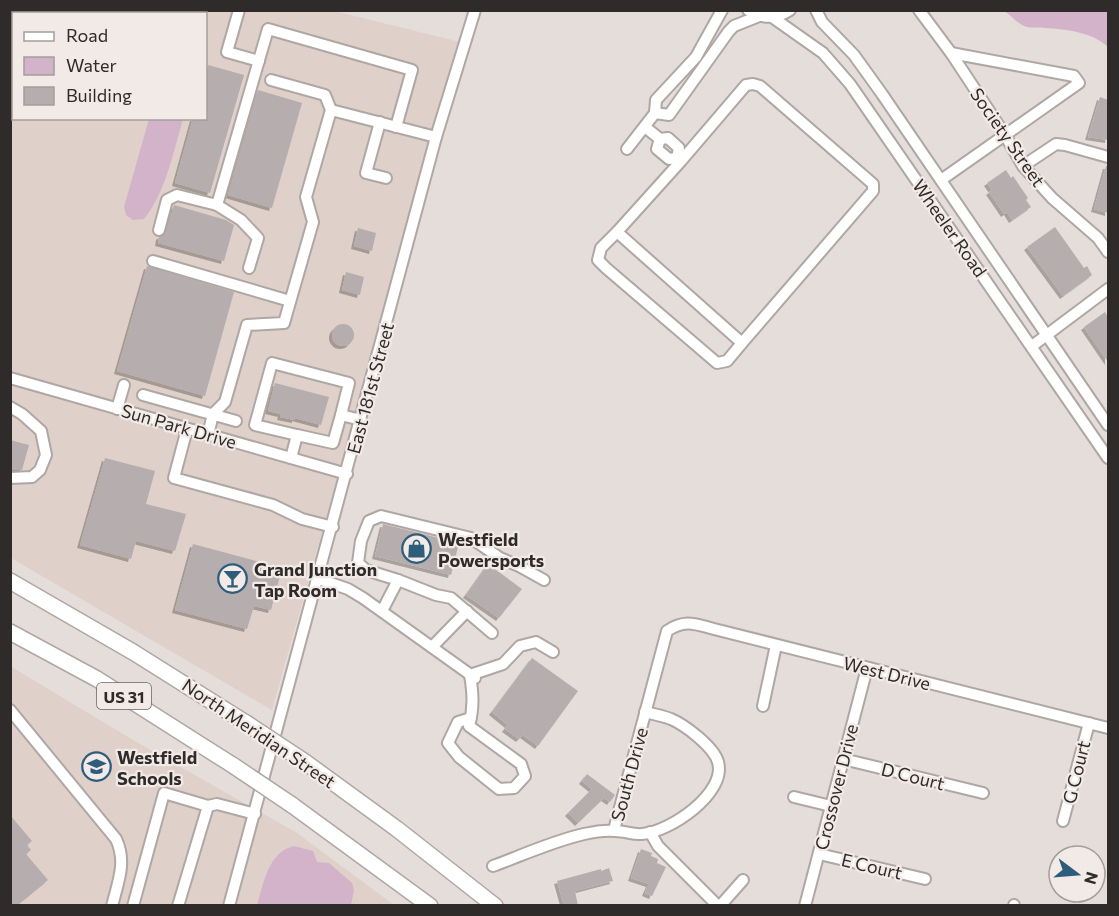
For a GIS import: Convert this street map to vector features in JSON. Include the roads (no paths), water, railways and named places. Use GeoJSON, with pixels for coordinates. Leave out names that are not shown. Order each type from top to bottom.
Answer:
{"type":"FeatureCollection","features":[{"type":"Feature","properties":{"kind":"highway","name":"North Meridian Street"},"geometry":{"type":"LineString","coordinates":[[10,581],[133,652],[246,723],[397,829],[495,906]]}},
{"type":"Feature","properties":{"kind":"highway","name":"US 31"},"geometry":{"type":"LineString","coordinates":[[10,632],[106,685],[234,766],[292,805],[430,906]]}},
{"type":"Feature","properties":{"kind":"street"},"geometry":{"type":"LineString","coordinates":[[239,10],[226,52],[259,60]]}},
{"type":"Feature","properties":{"kind":"street","name":"East 181st Street"},"geometry":{"type":"LineString","coordinates":[[229,906],[333,527],[436,137],[475,10]]}},
{"type":"Feature","properties":{"kind":"street"},"geometry":{"type":"LineString","coordinates":[[627,149],[655,113],[656,99],[696,57],[722,10]]}},
{"type":"Feature","properties":{"kind":"street"},"geometry":{"type":"LineString","coordinates":[[748,10],[759,16],[772,17],[790,10]]}},
{"type":"Feature","properties":{"kind":"street","name":"Wheeler Road"},"geometry":{"type":"LineString","coordinates":[[816,10],[822,22],[854,55],[1108,425]]}},
{"type":"Feature","properties":{"kind":"street","name":"Society Street"},"geometry":{"type":"LineString","coordinates":[[919,10],[951,53],[1023,166],[1052,198],[1098,237],[1108,252]]}},
{"type":"Feature","properties":{"kind":"street"},"geometry":{"type":"LineString","coordinates":[[655,113],[669,115],[729,31],[734,26],[759,16]]}},
{"type":"Feature","properties":{"kind":"street","name":"Wheeler Road"},"geometry":{"type":"LineString","coordinates":[[772,17],[824,53],[850,84],[1108,458]]}},
{"type":"Feature","properties":{"kind":"street"},"geometry":{"type":"LineString","coordinates":[[217,205],[268,29],[412,70],[396,127]]}},
{"type":"Feature","properties":{"kind":"street"},"geometry":{"type":"LineString","coordinates":[[941,180],[1080,83],[1074,76],[951,53]]}},
{"type":"Feature","properties":{"kind":"street"},"geometry":{"type":"LineString","coordinates":[[208,435],[213,414],[225,402],[247,325],[284,323],[313,222],[306,197],[331,110],[325,95],[271,80]]}},
{"type":"Feature","properties":{"kind":"street"},"geometry":{"type":"LineString","coordinates":[[746,85],[760,86],[873,184],[870,197],[727,361],[717,363],[598,260],[601,248],[616,232],[746,85]]}},
{"type":"Feature","properties":{"kind":"street"},"geometry":{"type":"LineString","coordinates":[[331,110],[436,137]]}},
{"type":"Feature","properties":{"kind":"street"},"geometry":{"type":"LineString","coordinates":[[380,122],[366,173],[386,178]]}},
{"type":"Feature","properties":{"kind":"street"},"geometry":{"type":"LineString","coordinates":[[645,127],[660,139],[657,149],[669,159],[679,159]]}},
{"type":"Feature","properties":{"kind":"street"},"geometry":{"type":"LineString","coordinates":[[1023,166],[1056,144],[1108,158]]}},
{"type":"Feature","properties":{"kind":"street"},"geometry":{"type":"LineString","coordinates":[[159,230],[167,200],[177,195],[217,205],[241,220],[258,238],[249,268]]}},
{"type":"Feature","properties":{"kind":"street"},"geometry":{"type":"LineString","coordinates":[[616,232],[742,343]]}},
{"type":"Feature","properties":{"kind":"street"},"geometry":{"type":"LineString","coordinates":[[153,261],[290,301]]}},
{"type":"Feature","properties":{"kind":"street"},"geometry":{"type":"LineString","coordinates":[[1032,346],[1108,289]]}},
{"type":"Feature","properties":{"kind":"street"},"geometry":{"type":"LineString","coordinates":[[272,363],[349,384],[341,415],[333,443],[255,425],[272,363]]}},
{"type":"Feature","properties":{"kind":"street","name":"Sun Park Drive"},"geometry":{"type":"LineString","coordinates":[[10,378],[347,474]]}},
{"type":"Feature","properties":{"kind":"street"},"geometry":{"type":"LineString","coordinates":[[117,409],[124,385]]}},
{"type":"Feature","properties":{"kind":"street"},"geometry":{"type":"LineString","coordinates":[[143,395],[236,422]]}},
{"type":"Feature","properties":{"kind":"street"},"geometry":{"type":"LineString","coordinates":[[10,407],[41,430],[46,455],[40,470],[32,477],[10,478]]}},
{"type":"Feature","properties":{"kind":"street"},"geometry":{"type":"LineString","coordinates":[[341,415],[361,420]]}},
{"type":"Feature","properties":{"kind":"street"},"geometry":{"type":"LineString","coordinates":[[187,429],[174,478],[273,505],[302,519],[333,527]]}},
{"type":"Feature","properties":{"kind":"street"},"geometry":{"type":"LineString","coordinates":[[291,458],[297,435]]}},
{"type":"Feature","properties":{"kind":"street"},"geometry":{"type":"LineString","coordinates":[[492,633],[451,598],[436,595],[366,570],[358,563],[361,542],[369,521],[381,516],[471,538],[500,558],[544,580]]}},
{"type":"Feature","properties":{"kind":"street"},"geometry":{"type":"LineString","coordinates":[[319,579],[348,589],[472,676],[474,699],[470,726],[521,764],[525,776],[514,788],[499,789],[459,757],[448,743],[458,722],[471,718]]}},
{"type":"Feature","properties":{"kind":"street"},"geometry":{"type":"LineString","coordinates":[[382,611],[398,580]]}},
{"type":"Feature","properties":{"kind":"street"},"geometry":{"type":"LineString","coordinates":[[432,647],[467,611]]}},
{"type":"Feature","properties":{"kind":"street","name":"West Drive"},"geometry":{"type":"LineString","coordinates":[[667,631],[678,624],[693,624],[1108,728]]}},
{"type":"Feature","properties":{"kind":"street","name":"South Drive"},"geometry":{"type":"LineString","coordinates":[[493,866],[567,839],[614,830],[667,631]]}},
{"type":"Feature","properties":{"kind":"street"},"geometry":{"type":"LineString","coordinates":[[472,676],[503,664],[520,646],[536,642],[553,652]]}},
{"type":"Feature","properties":{"kind":"street"},"geometry":{"type":"LineString","coordinates":[[763,706],[776,645]]}},
{"type":"Feature","properties":{"kind":"street","name":"Crossover Drive"},"geometry":{"type":"LineString","coordinates":[[805,906],[867,668]]}},
{"type":"Feature","properties":{"kind":"street"},"geometry":{"type":"LineString","coordinates":[[10,710],[116,839],[122,860],[122,871],[112,906]]}},
{"type":"Feature","properties":{"kind":"street"},"geometry":{"type":"LineString","coordinates":[[614,830],[630,834],[650,832],[674,822],[702,802],[715,786],[719,767],[716,756],[702,740],[677,722],[645,712]]}},
{"type":"Feature","properties":{"kind":"street","name":"G Court"},"geometry":{"type":"LineString","coordinates":[[1063,821],[1089,723]]}},
{"type":"Feature","properties":{"kind":"street","name":"D Court"},"geometry":{"type":"LineString","coordinates":[[843,759],[983,793]]}},
{"type":"Feature","properties":{"kind":"street"},"geometry":{"type":"LineString","coordinates":[[133,906],[164,793],[208,806],[217,804],[255,814]]}},
{"type":"Feature","properties":{"kind":"street"},"geometry":{"type":"LineString","coordinates":[[794,797],[831,806]]}},
{"type":"Feature","properties":{"kind":"street"},"geometry":{"type":"LineString","coordinates":[[178,906],[208,806]]}},
{"type":"Feature","properties":{"kind":"street"},"geometry":{"type":"LineString","coordinates":[[650,832],[658,846],[719,906],[743,880]]}},
{"type":"Feature","properties":{"kind":"street","name":"E Court"},"geometry":{"type":"LineString","coordinates":[[819,854],[925,879]]}},
{"type":"Feature","properties":{"kind":"water"},"geometry":{"type":"Polygon","coordinates":[[[1004,11],[1108,11],[1108,47],[1095,38],[1079,33],[1062,29],[1027,27],[1004,11]]]}},
{"type":"Feature","properties":{"kind":"water"},"geometry":{"type":"Polygon","coordinates":[[[149,120],[183,120],[168,171],[151,209],[144,219],[133,220],[126,215],[124,207],[149,120]]]}},
{"type":"Feature","properties":{"kind":"water"},"geometry":{"type":"Polygon","coordinates":[[[294,846],[313,851],[317,862],[329,863],[352,883],[354,890],[351,905],[257,905],[265,878],[273,862],[285,849],[294,846]]]}},
{"type":"Feature","properties":{"kind":"place","name":"Westfield Powersports"},"geometry":{"type":"Point","coordinates":[417,549]}},
{"type":"Feature","properties":{"kind":"place","name":"Grand Junction Tap Room"},"geometry":{"type":"Point","coordinates":[233,579]}},
{"type":"Feature","properties":{"kind":"place","name":"Westfield Schools"},"geometry":{"type":"Point","coordinates":[96,767]}}]}
